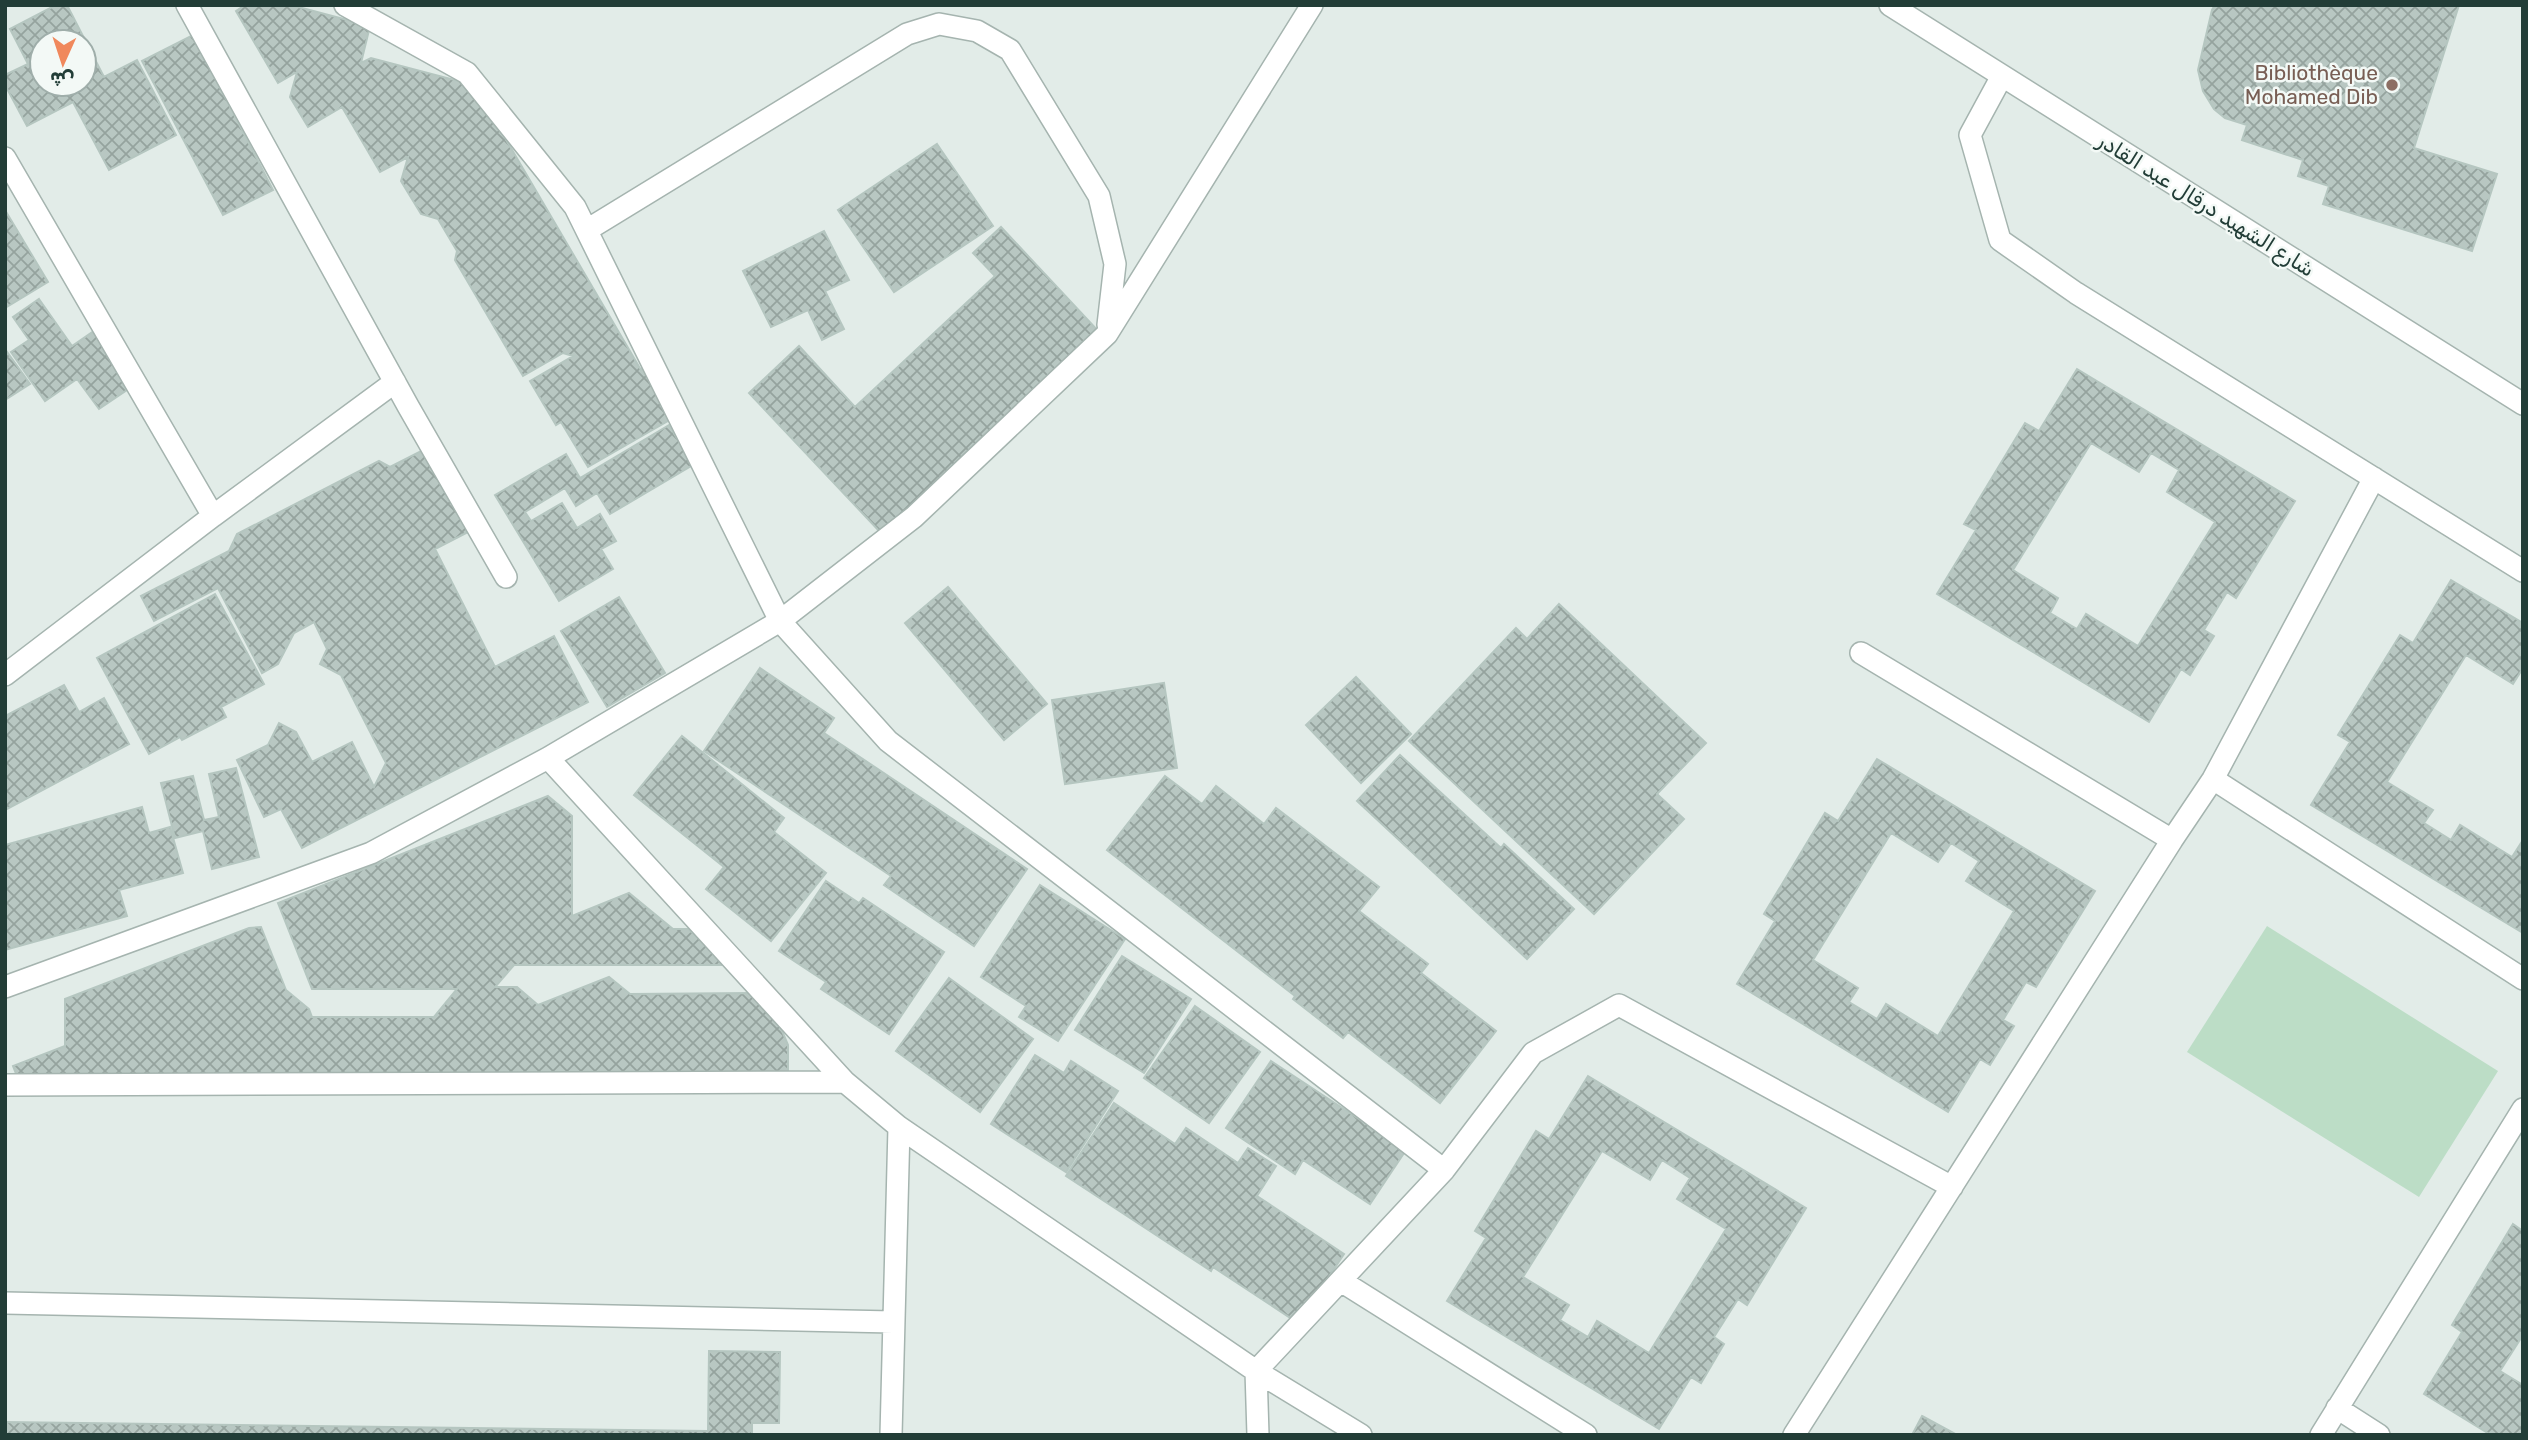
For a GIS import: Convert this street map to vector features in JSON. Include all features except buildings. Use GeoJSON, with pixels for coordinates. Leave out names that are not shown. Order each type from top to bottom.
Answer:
{"type":"FeatureCollection","features":[{"type":"Feature","properties":{"kind":"street"},"geometry":{"type":"LineString","coordinates":[[187,5],[395,383],[506,578]]}},
{"type":"Feature","properties":{"kind":"street"},"geometry":{"type":"LineString","coordinates":[[345,5],[467,73],[575,207],[780,621],[888,741],[1444,1170]]}},
{"type":"Feature","properties":{"kind":"street"},"geometry":{"type":"LineString","coordinates":[[5,987],[371,853],[548,758],[780,621],[914,517],[1107,334],[1311,5]]}},
{"type":"Feature","properties":{"kind":"street","name":"شارع الشهيد درقال عبد القادر"},"geometry":{"type":"LineString","coordinates":[[1890,5],[2523,404]]}},
{"type":"Feature","properties":{"kind":"street"},"geometry":{"type":"LineString","coordinates":[[587,230],[907,34],[939,24],[978,31],[1010,50],[1099,196],[1115,264],[1107,334]]}},
{"type":"Feature","properties":{"kind":"street"},"geometry":{"type":"LineString","coordinates":[[2002,76],[1970,135],[2000,240],[2077,293],[2523,571]]}},
{"type":"Feature","properties":{"kind":"street"},"geometry":{"type":"LineString","coordinates":[[5,158],[213,516]]}},
{"type":"Feature","properties":{"kind":"street"},"geometry":{"type":"LineString","coordinates":[[5,676],[213,516],[395,383]]}},
{"type":"Feature","properties":{"kind":"street"},"geometry":{"type":"LineString","coordinates":[[1794,1435],[2213,779],[2374,478]]}},
{"type":"Feature","properties":{"kind":"street"},"geometry":{"type":"LineString","coordinates":[[1861,653],[2172,840]]}},
{"type":"Feature","properties":{"kind":"street"},"geometry":{"type":"LineString","coordinates":[[548,758],[845,1082],[899,1128],[1256,1371],[1361,1435]]}},
{"type":"Feature","properties":{"kind":"street"},"geometry":{"type":"LineString","coordinates":[[2213,779],[2523,979]]}},
{"type":"Feature","properties":{"kind":"street"},"geometry":{"type":"LineString","coordinates":[[1258,1435],[1256,1371],[1444,1170],[1533,1053],[1619,1005],[1952,1187]]}},
{"type":"Feature","properties":{"kind":"street"},"geometry":{"type":"LineString","coordinates":[[5,1085],[845,1082]]}},
{"type":"Feature","properties":{"kind":"street"},"geometry":{"type":"LineString","coordinates":[[2321,1435],[2523,1109]]}},
{"type":"Feature","properties":{"kind":"street"},"geometry":{"type":"LineString","coordinates":[[891,1435],[899,1128]]}},
{"type":"Feature","properties":{"kind":"street"},"geometry":{"type":"LineString","coordinates":[[1341,1280],[1586,1435]]}},
{"type":"Feature","properties":{"kind":"street"},"geometry":{"type":"LineString","coordinates":[[5,1303],[893,1322]]}},
{"type":"Feature","properties":{"kind":"street"},"geometry":{"type":"LineString","coordinates":[[2337,1408],[2379,1435]]}},
{"type":"Feature","properties":{"kind":"green space"},"geometry":{"type":"Polygon","coordinates":[[[2267,926],[2498,1071],[2419,1197],[2187,1052],[2267,926]]]}},
{"type":"Feature","properties":{"kind":"place","name":"Bibliothèque Mohamed Dib"},"geometry":{"type":"Point","coordinates":[2392,85]}}]}
